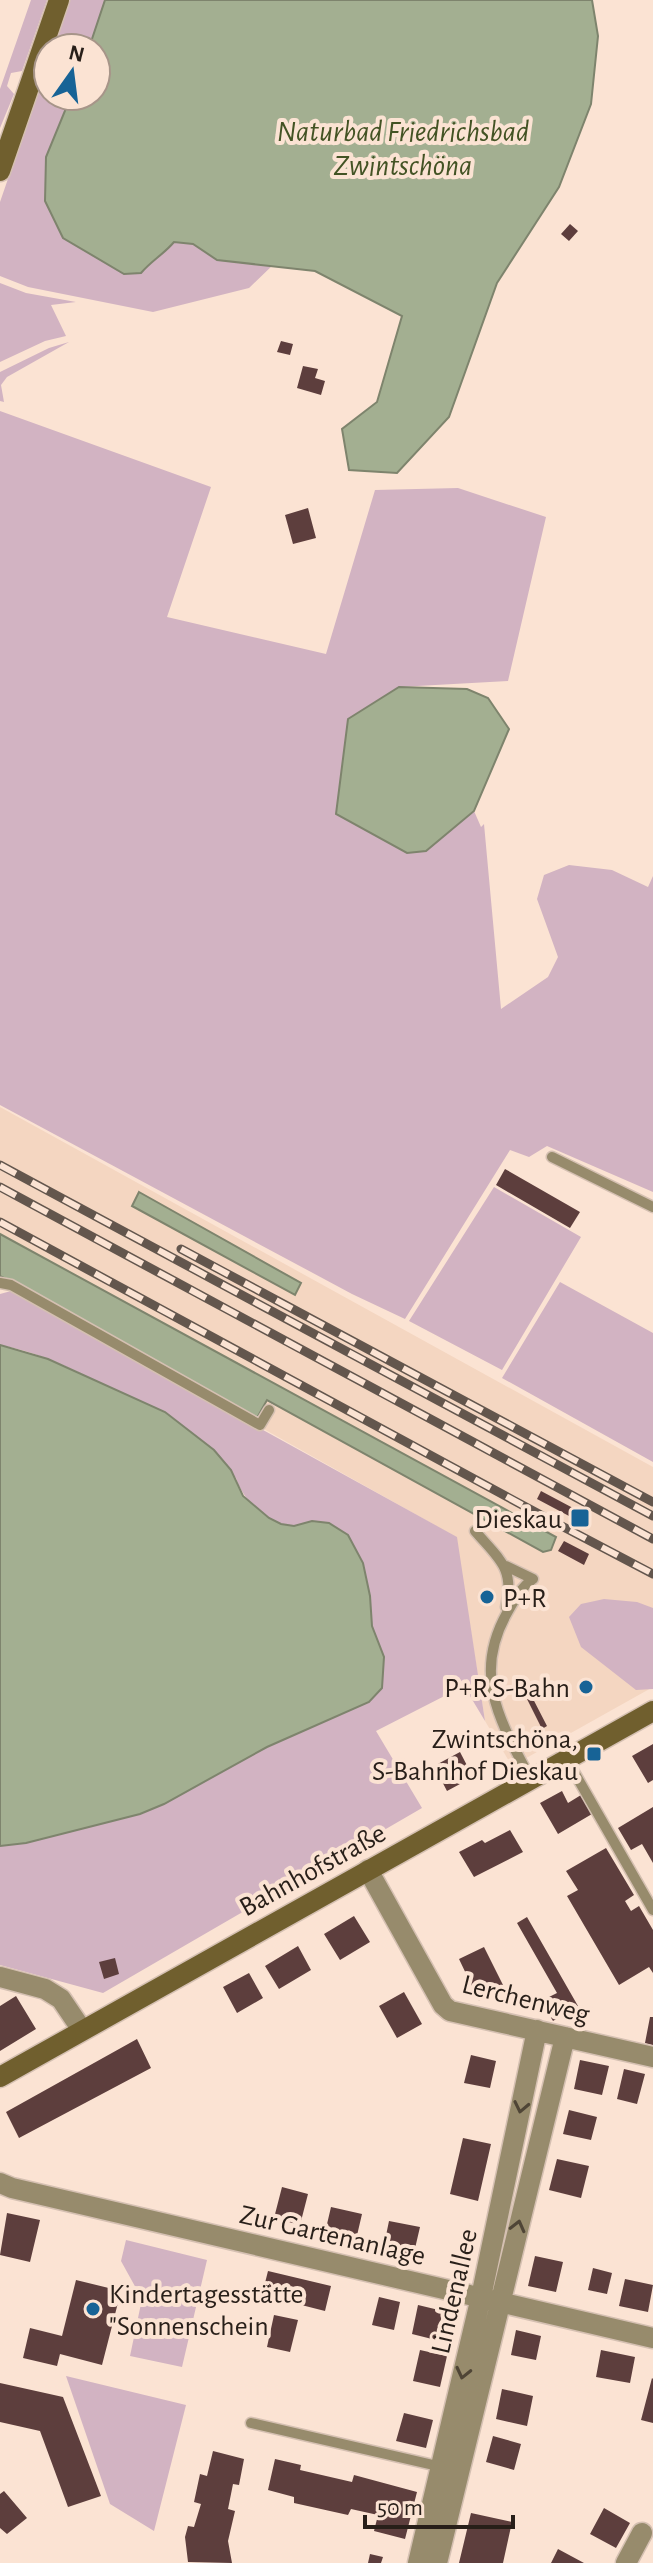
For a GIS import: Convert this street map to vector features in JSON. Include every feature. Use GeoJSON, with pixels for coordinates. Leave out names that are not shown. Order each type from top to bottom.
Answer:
{"type":"FeatureCollection","features":[{"type":"Feature","properties":{"kind":"street"},"geometry":{"type":"LineString","coordinates":[[0,171],[59,0]]}},
{"type":"Feature","properties":{"kind":"street","name":"Bahnhofstraße"},"geometry":{"type":"LineString","coordinates":[[0,2077],[653,1711]]}},
{"type":"Feature","properties":{"kind":"street","name":"Lerchenweg"},"geometry":{"type":"LineString","coordinates":[[368,1870],[443,2005],[450,2011],[653,2057]]}},
{"type":"Feature","properties":{"kind":"street"},"geometry":{"type":"LineString","coordinates":[[0,1977],[45,1989],[61,1999],[82,2030]]}},
{"type":"Feature","properties":{"kind":"street","name":"Lindenallee"},"geometry":{"type":"LineString","coordinates":[[437,2563],[490,2299],[537,2030]]}},
{"type":"Feature","properties":{"kind":"street","name":"Lindenallee"},"geometry":{"type":"LineString","coordinates":[[418,2563],[442,2467],[565,2037]]}},
{"type":"Feature","properties":{"kind":"street","name":"Zur Gartenanlage"},"geometry":{"type":"LineString","coordinates":[[0,2183],[653,2338]]}},
{"type":"Feature","properties":{"kind":"street"},"geometry":{"type":"LineString","coordinates":[[626,2563],[642,2533]]}},
{"type":"Feature","properties":{"kind":"lane"},"geometry":{"type":"LineString","coordinates":[[552,1157],[653,1207]]}},
{"type":"Feature","properties":{"kind":"lane"},"geometry":{"type":"LineString","coordinates":[[0,1283],[11,1285],[260,1425],[269,1410]]}},
{"type":"Feature","properties":{"kind":"lane"},"geometry":{"type":"LineString","coordinates":[[475,1531],[506,1566],[533,1579],[521,1587],[502,1621]]}},
{"type":"Feature","properties":{"kind":"lane"},"geometry":{"type":"LineString","coordinates":[[506,1566],[509,1594],[491,1650],[492,1694],[499,1717],[530,1778]]}},
{"type":"Feature","properties":{"kind":"lane"},"geometry":{"type":"LineString","coordinates":[[566,1758],[653,1910]]}},
{"type":"Feature","properties":{"kind":"lane"},"geometry":{"type":"LineString","coordinates":[[251,2423],[442,2467]]}},
{"type":"Feature","properties":{"kind":"shaded area"},"geometry":{"type":"Polygon","coordinates":[[[31,0],[47,0],[36,32],[32,32],[32,43],[22,71],[11,73],[7,86],[14,94],[0,128],[0,89],[31,0]]]}},
{"type":"Feature","properties":{"kind":"shaded area"},"geometry":{"type":"Polygon","coordinates":[[[70,0],[110,0],[98,32],[59,32],[70,0]]]}},
{"type":"Feature","properties":{"kind":"shaded area"},"geometry":{"type":"Polygon","coordinates":[[[32,109],[32,112],[85,112],[175,237],[275,263],[249,288],[153,312],[28,287],[0,276],[0,202],[32,109]]]}},
{"type":"Feature","properties":{"kind":"shaded area"},"geometry":{"type":"Polygon","coordinates":[[[0,283],[26,293],[76,302],[51,305],[66,336],[45,341],[0,362],[0,283]]]}},
{"type":"Feature","properties":{"kind":"shaded area"},"geometry":{"type":"Polygon","coordinates":[[[69,342],[7,377],[1,385],[4,402],[0,401],[0,372],[49,348],[69,342]]]}},
{"type":"Feature","properties":{"kind":"shaded area"},"geometry":{"type":"Polygon","coordinates":[[[0,411],[211,487],[167,617],[326,654],[375,490],[458,488],[546,517],[508,681],[399,687],[426,851],[474,811],[481,827],[484,824],[501,1009],[548,977],[558,957],[537,899],[544,875],[569,865],[612,870],[648,887],[653,876],[653,1192],[547,1146],[529,1157],[510,1150],[405,1319],[352,1294],[0,1105],[0,411]]]}},
{"type":"Feature","properties":{"kind":"shaded area"},"geometry":{"type":"Polygon","coordinates":[[[0,1107],[653,1467],[653,1687],[512,1766],[485,1721],[456,1537],[0,1281],[0,1107]]]}},
{"type":"Feature","properties":{"kind":"shaded area"},"geometry":{"type":"Polygon","coordinates":[[[494,1187],[581,1237],[502,1370],[409,1321],[494,1187]]]}},
{"type":"Feature","properties":{"kind":"shaded area"},"geometry":{"type":"Polygon","coordinates":[[[560,1282],[653,1333],[653,1462],[502,1378],[560,1282]]]}},
{"type":"Feature","properties":{"kind":"shaded area"},"geometry":{"type":"Polygon","coordinates":[[[11,1291],[457,1537],[485,1721],[464,1686],[376,1731],[422,1808],[103,1993],[0,1965],[0,1846],[26,1843],[140,1814],[164,1804],[382,1688],[384,1657],[372,1626],[363,1563],[312,1521],[293,1526],[266,1517],[250,1503],[236,1478],[95,1381],[65,1366],[0,1345],[0,1294],[11,1291]]]}},
{"type":"Feature","properties":{"kind":"shaded area"},"geometry":{"type":"Polygon","coordinates":[[[604,1599],[637,1602],[653,1608],[653,1689],[636,1690],[581,1647],[569,1617],[581,1604],[604,1599]]]}},
{"type":"Feature","properties":{"kind":"shaded area"},"geometry":{"type":"Polygon","coordinates":[[[126,2240],[207,2260],[182,2367],[130,2356],[142,2299],[121,2261],[126,2240]]]}},
{"type":"Feature","properties":{"kind":"shaded area"},"geometry":{"type":"Polygon","coordinates":[[[66,2376],[186,2405],[154,2531],[110,2504],[66,2376]]]}},
{"type":"Feature","properties":{"kind":"water","name":"Naturbad Friedrichsbad Zwintschöna"},"geometry":{"type":"Polygon","coordinates":[[[105,0],[592,0],[598,36],[591,104],[559,187],[497,283],[449,417],[397,473],[349,470],[342,429],[377,402],[402,316],[315,271],[217,260],[193,244],[174,242],[141,273],[124,274],[63,238],[45,201],[46,157],[64,112],[112,112],[112,32],[94,32],[105,0]]]}},
{"type":"Feature","properties":{"kind":"water"},"geometry":{"type":"Polygon","coordinates":[[[399,687],[467,689],[488,698],[509,729],[474,811],[426,851],[407,853],[336,814],[348,719],[399,687]]]}},
{"type":"Feature","properties":{"kind":"water"},"geometry":{"type":"Polygon","coordinates":[[[139,1192],[301,1283],[295,1295],[132,1206],[139,1192]]]}},
{"type":"Feature","properties":{"kind":"water"},"geometry":{"type":"Polygon","coordinates":[[[0,1234],[556,1537],[551,1550],[543,1552],[267,1400],[257,1418],[0,1276],[0,1234]]]}},
{"type":"Feature","properties":{"kind":"water"},"geometry":{"type":"Polygon","coordinates":[[[0,1345],[48,1359],[165,1412],[214,1450],[231,1470],[243,1496],[269,1518],[294,1526],[312,1521],[329,1523],[348,1535],[363,1563],[372,1626],[384,1657],[382,1688],[369,1702],[267,1747],[140,1814],[26,1843],[0,1846],[0,1345]]]}},
{"type":"Feature","properties":{"kind":"building"},"geometry":{"type":"Polygon","coordinates":[[[570,224],[578,231],[569,241],[561,234],[570,224]]]}},
{"type":"Feature","properties":{"kind":"building"},"geometry":{"type":"Polygon","coordinates":[[[281,341],[293,344],[290,355],[277,352],[281,341]]]}},
{"type":"Feature","properties":{"kind":"building"},"geometry":{"type":"Polygon","coordinates":[[[303,366],[318,369],[315,378],[325,381],[321,395],[297,388],[303,366]]]}},
{"type":"Feature","properties":{"kind":"building"},"geometry":{"type":"Polygon","coordinates":[[[308,508],[316,538],[293,544],[285,515],[308,508]]]}},
{"type":"Feature","properties":{"kind":"building"},"geometry":{"type":"Polygon","coordinates":[[[505,1169],[580,1212],[570,1228],[496,1185],[505,1169]]]}},
{"type":"Feature","properties":{"kind":"building"},"geometry":{"type":"Polygon","coordinates":[[[541,1491],[573,1508],[569,1516],[537,1499],[541,1491]]]}},
{"type":"Feature","properties":{"kind":"building"},"geometry":{"type":"Polygon","coordinates":[[[564,1541],[589,1554],[584,1565],[558,1551],[564,1541]]]}},
{"type":"Feature","properties":{"kind":"building"},"geometry":{"type":"Polygon","coordinates":[[[530,1693],[547,1726],[542,1729],[525,1695],[530,1693]]]}},
{"type":"Feature","properties":{"kind":"building"},"geometry":{"type":"Polygon","coordinates":[[[653,1744],[653,1780],[648,1783],[632,1756],[653,1744]]]}},
{"type":"Feature","properties":{"kind":"building"},"geometry":{"type":"Polygon","coordinates":[[[460,1752],[473,1777],[447,1791],[434,1766],[460,1752]]]}},
{"type":"Feature","properties":{"kind":"building"},"geometry":{"type":"Polygon","coordinates":[[[562,1791],[568,1803],[581,1795],[592,1814],[558,1834],[540,1803],[562,1791]]]}},
{"type":"Feature","properties":{"kind":"building"},"geometry":{"type":"Polygon","coordinates":[[[653,1807],[653,1863],[642,1844],[631,1850],[618,1828],[653,1807]]]}},
{"type":"Feature","properties":{"kind":"building"},"geometry":{"type":"Polygon","coordinates":[[[510,1830],[523,1852],[474,1877],[459,1852],[510,1830]]]}},
{"type":"Feature","properties":{"kind":"building"},"geometry":{"type":"Polygon","coordinates":[[[606,1848],[634,1895],[625,1901],[631,1911],[639,1906],[653,1930],[653,1973],[649,1967],[619,1985],[567,1896],[578,1890],[566,1871],[606,1848]]]}},
{"type":"Feature","properties":{"kind":"building"},"geometry":{"type":"Polygon","coordinates":[[[354,1916],[370,1942],[340,1960],[324,1934],[354,1916]]]}},
{"type":"Feature","properties":{"kind":"building"},"geometry":{"type":"Polygon","coordinates":[[[527,1917],[586,2020],[574,2027],[566,2013],[553,2021],[541,2001],[557,1993],[517,1923],[527,1917]]]}},
{"type":"Feature","properties":{"kind":"building"},"geometry":{"type":"Polygon","coordinates":[[[298,1946],[311,1970],[279,1989],[265,1966],[298,1946]]]}},
{"type":"Feature","properties":{"kind":"building"},"geometry":{"type":"Polygon","coordinates":[[[484,1947],[505,1989],[479,2001],[459,1959],[484,1947]]]}},
{"type":"Feature","properties":{"kind":"building"},"geometry":{"type":"Polygon","coordinates":[[[115,1958],[119,1974],[104,1979],[99,1962],[115,1958]]]}},
{"type":"Feature","properties":{"kind":"building"},"geometry":{"type":"Polygon","coordinates":[[[249,1973],[263,1998],[237,2013],[223,1987],[249,1973]]]}},
{"type":"Feature","properties":{"kind":"building"},"geometry":{"type":"Polygon","coordinates":[[[404,1992],[422,2024],[397,2038],[379,2006],[404,1992]]]}},
{"type":"Feature","properties":{"kind":"building"},"geometry":{"type":"Polygon","coordinates":[[[16,1996],[36,2029],[0,2051],[0,2006],[16,1996]]]}},
{"type":"Feature","properties":{"kind":"building"},"geometry":{"type":"Polygon","coordinates":[[[650,2017],[653,2017],[653,2045],[645,2043],[650,2017]]]}},
{"type":"Feature","properties":{"kind":"building"},"geometry":{"type":"Polygon","coordinates":[[[137,2039],[151,2068],[19,2138],[6,2112],[137,2039]]]}},
{"type":"Feature","properties":{"kind":"building"},"geometry":{"type":"Polygon","coordinates":[[[471,2055],[496,2061],[490,2088],[464,2083],[471,2055]]]}},
{"type":"Feature","properties":{"kind":"building"},"geometry":{"type":"Polygon","coordinates":[[[580,2060],[609,2066],[602,2095],[574,2089],[580,2060]]]}},
{"type":"Feature","properties":{"kind":"building"},"geometry":{"type":"Polygon","coordinates":[[[624,2069],[645,2074],[637,2104],[617,2099],[624,2069]]]}},
{"type":"Feature","properties":{"kind":"building"},"geometry":{"type":"Polygon","coordinates":[[[569,2110],[597,2117],[591,2140],[563,2134],[569,2110]]]}},
{"type":"Feature","properties":{"kind":"building"},"geometry":{"type":"Polygon","coordinates":[[[463,2138],[491,2144],[478,2201],[450,2194],[463,2138]]]}},
{"type":"Feature","properties":{"kind":"building"},"geometry":{"type":"Polygon","coordinates":[[[557,2159],[589,2166],[581,2198],[549,2190],[557,2159]]]}},
{"type":"Feature","properties":{"kind":"building"},"geometry":{"type":"Polygon","coordinates":[[[282,2187],[308,2194],[300,2225],[274,2218],[282,2187]]]}},
{"type":"Feature","properties":{"kind":"building"},"geometry":{"type":"Polygon","coordinates":[[[331,2207],[362,2214],[355,2244],[324,2237],[331,2207]]]}},
{"type":"Feature","properties":{"kind":"building"},"geometry":{"type":"Polygon","coordinates":[[[7,2213],[40,2220],[30,2262],[0,2255],[7,2213]]]}},
{"type":"Feature","properties":{"kind":"building"},"geometry":{"type":"Polygon","coordinates":[[[389,2221],[420,2227],[413,2257],[383,2250],[389,2221]]]}},
{"type":"Feature","properties":{"kind":"building"},"geometry":{"type":"Polygon","coordinates":[[[535,2256],[563,2262],[556,2292],[528,2286],[535,2256]]]}},
{"type":"Feature","properties":{"kind":"building"},"geometry":{"type":"Polygon","coordinates":[[[593,2268],[612,2273],[607,2294],[588,2290],[593,2268]]]}},
{"type":"Feature","properties":{"kind":"building"},"geometry":{"type":"Polygon","coordinates":[[[268,2271],[331,2286],[325,2311],[262,2295],[268,2271]]]}},
{"type":"Feature","properties":{"kind":"building"},"geometry":{"type":"Polygon","coordinates":[[[625,2279],[653,2285],[648,2312],[619,2306],[625,2279]]]}},
{"type":"Feature","properties":{"kind":"building","name":"Kindertagesstätte \"Sonnenschein"},"geometry":{"type":"Polygon","coordinates":[[[76,2280],[121,2291],[102,2365],[60,2354],[57,2366],[23,2358],[30,2328],[62,2336],[76,2280]]]}},
{"type":"Feature","properties":{"kind":"building"},"geometry":{"type":"Polygon","coordinates":[[[379,2297],[400,2302],[394,2330],[372,2325],[379,2297]]]}},
{"type":"Feature","properties":{"kind":"building"},"geometry":{"type":"Polygon","coordinates":[[[418,2305],[443,2311],[436,2340],[412,2334],[418,2305]]]}},
{"type":"Feature","properties":{"kind":"building"},"geometry":{"type":"Polygon","coordinates":[[[274,2315],[298,2320],[290,2352],[267,2347],[274,2315]]]}},
{"type":"Feature","properties":{"kind":"building"},"geometry":{"type":"Polygon","coordinates":[[[516,2330],[541,2336],[536,2360],[511,2355],[516,2330]]]}},
{"type":"Feature","properties":{"kind":"building"},"geometry":{"type":"Polygon","coordinates":[[[420,2350],[447,2356],[440,2387],[413,2381],[420,2350]]]}},
{"type":"Feature","properties":{"kind":"building"},"geometry":{"type":"Polygon","coordinates":[[[601,2350],[635,2357],[630,2383],[596,2377],[601,2350]]]}},
{"type":"Feature","properties":{"kind":"building"},"geometry":{"type":"Polygon","coordinates":[[[653,2379],[653,2423],[641,2420],[653,2379]]]}},
{"type":"Feature","properties":{"kind":"building"},"geometry":{"type":"Polygon","coordinates":[[[0,2383],[63,2397],[101,2496],[68,2507],[40,2431],[0,2422],[0,2383]]]}},
{"type":"Feature","properties":{"kind":"building"},"geometry":{"type":"Polygon","coordinates":[[[502,2389],[533,2396],[527,2426],[496,2419],[502,2389]]]}},
{"type":"Feature","properties":{"kind":"building"},"geometry":{"type":"Polygon","coordinates":[[[404,2413],[433,2420],[426,2448],[396,2441],[404,2413]]]}},
{"type":"Feature","properties":{"kind":"building"},"geometry":{"type":"Polygon","coordinates":[[[493,2436],[521,2444],[514,2470],[486,2462],[493,2436]]]}},
{"type":"Feature","properties":{"kind":"building"},"geometry":{"type":"Polygon","coordinates":[[[213,2451],[244,2459],[239,2485],[233,2484],[228,2509],[235,2511],[228,2541],[232,2563],[188,2562],[185,2537],[188,2526],[194,2527],[201,2504],[194,2502],[200,2474],[207,2476],[213,2451]]]}},
{"type":"Feature","properties":{"kind":"building"},"geometry":{"type":"Polygon","coordinates":[[[275,2459],[301,2465],[300,2470],[352,2482],[354,2475],[417,2492],[405,2539],[374,2531],[378,2515],[351,2509],[348,2515],[294,2503],[294,2497],[268,2490],[275,2459]]]}},
{"type":"Feature","properties":{"kind":"building"},"geometry":{"type":"Polygon","coordinates":[[[4,2491],[27,2518],[7,2534],[0,2528],[0,2494],[4,2491]]]}},
{"type":"Feature","properties":{"kind":"building"},"geometry":{"type":"Polygon","coordinates":[[[604,2508],[630,2523],[616,2548],[590,2534],[604,2508]]]}},
{"type":"Feature","properties":{"kind":"building"},"geometry":{"type":"Polygon","coordinates":[[[471,2513],[512,2522],[503,2563],[459,2563],[471,2513]]]}},
{"type":"Feature","properties":{"kind":"building"},"geometry":{"type":"Polygon","coordinates":[[[558,2549],[584,2563],[551,2563],[558,2549]]]}},
{"type":"Feature","properties":{"kind":"building"},"geometry":{"type":"Polygon","coordinates":[[[370,2554],[383,2557],[381,2563],[368,2563],[370,2554]]]}},
{"type":"Feature","properties":{"kind":"railway"},"geometry":{"type":"LineString","coordinates":[[0,1165],[653,1516]]}},
{"type":"Feature","properties":{"kind":"railway"},"geometry":{"type":"LineString","coordinates":[[0,1187],[653,1539]]}},
{"type":"Feature","properties":{"kind":"railway"},"geometry":{"type":"LineString","coordinates":[[0,1222],[653,1574]]}},
{"type":"Feature","properties":{"kind":"railway"},"geometry":{"type":"LineString","coordinates":[[181,1249],[653,1502]]}},
{"type":"Feature","properties":{"kind":"place","name":"Dieskau"},"geometry":{"type":"Point","coordinates":[580,1518]}},
{"type":"Feature","properties":{"kind":"place","name":"P+R"},"geometry":{"type":"Point","coordinates":[487,1597]}},
{"type":"Feature","properties":{"kind":"place","name":"P+R S-Bahn"},"geometry":{"type":"Point","coordinates":[586,1687]}},
{"type":"Feature","properties":{"kind":"place","name":"Zwintschöna, S-Bahnhof Dieskau"},"geometry":{"type":"Point","coordinates":[594,1754]}},
{"type":"Feature","properties":{"kind":"place","name":"Kindertagesstätte \"Sonnenschein"},"geometry":{"type":"Point","coordinates":[93,2309]}}]}
